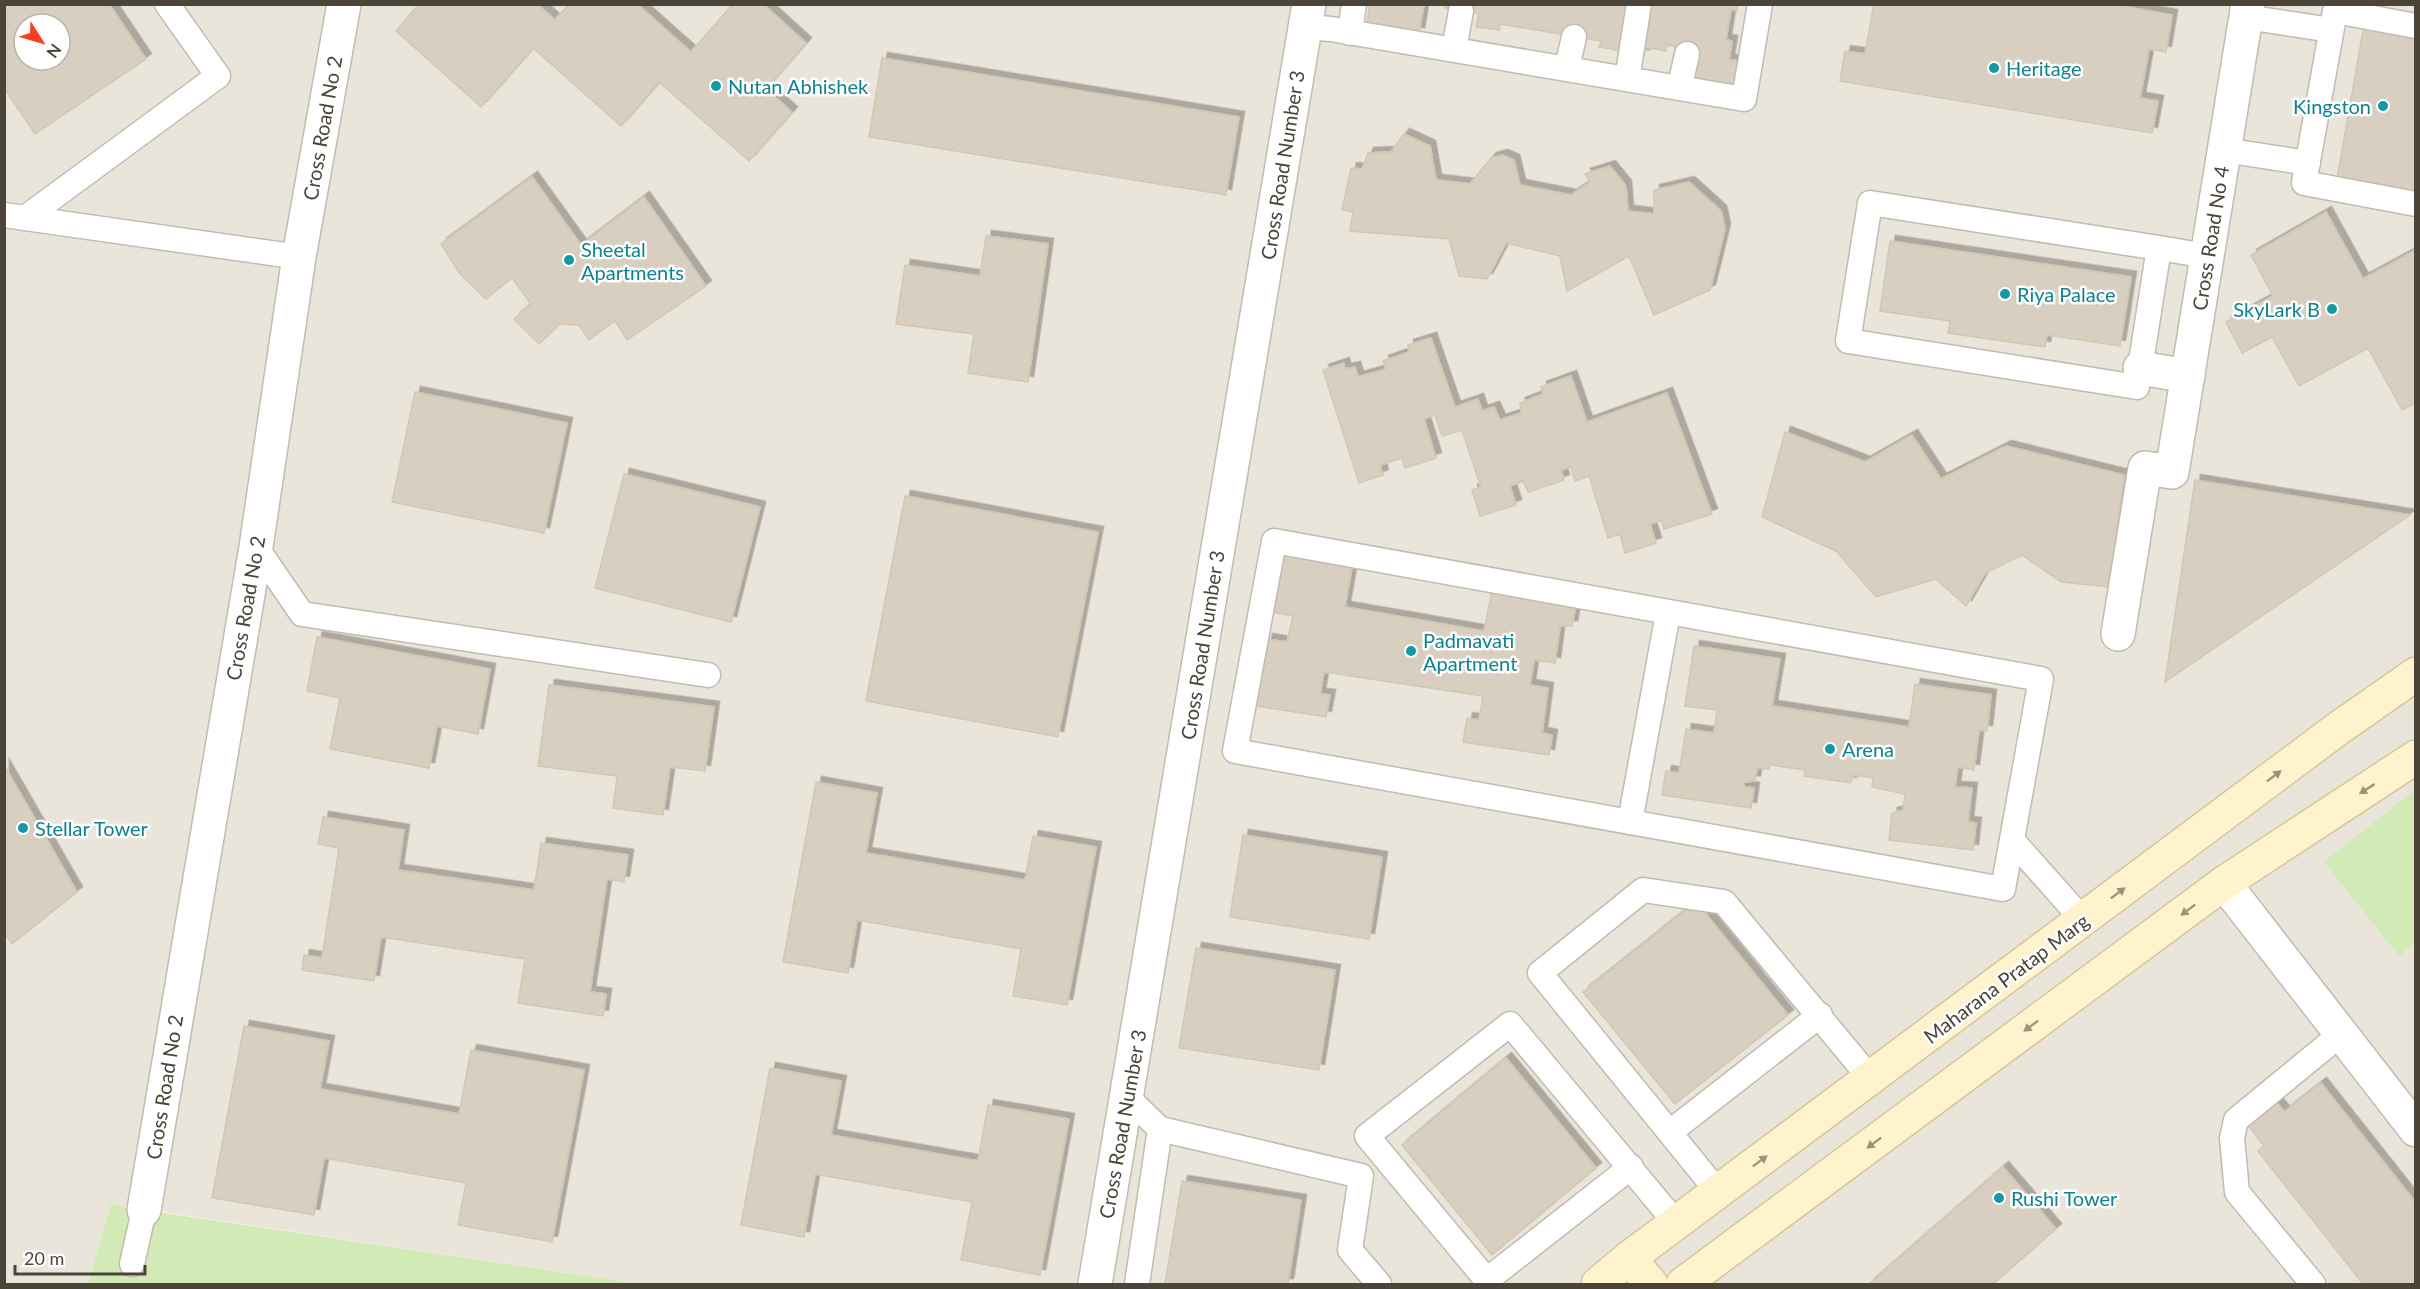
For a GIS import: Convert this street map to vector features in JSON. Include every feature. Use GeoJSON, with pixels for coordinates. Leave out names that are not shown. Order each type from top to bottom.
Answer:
{"type":"FeatureCollection","features":[{"type":"Feature","properties":{"kind":"main road","name":"Maharana Pratap Marg"},"geometry":{"type":"LineString","coordinates":[[1598,1284],[1629,1258],[2336,730],[2415,674]]}},
{"type":"Feature","properties":{"kind":"main road"},"geometry":{"type":"LineString","coordinates":[[1683,1284],[2224,883],[2415,757]]}},
{"type":"Feature","properties":{"kind":"main road"},"geometry":{"type":"LineString","coordinates":[[1629,1258],[1652,1284]]}},
{"type":"Feature","properties":{"kind":"street","name":"Cross Road No 2"},"geometry":{"type":"LineString","coordinates":[[144,1210],[256,547],[299,257],[344,4]]}},
{"type":"Feature","properties":{"kind":"street","name":"Cross Road No 4"},"geometry":{"type":"LineString","coordinates":[[2118,634],[2145,468],[2172,472],[2247,11]]}},
{"type":"Feature","properties":{"kind":"street","name":"Cross Road Number 3"},"geometry":{"type":"LineString","coordinates":[[1095,1284],[1307,16]]}},
{"type":"Feature","properties":{"kind":"street"},"geometry":{"type":"LineString","coordinates":[[2140,368],[2188,376]]}},
{"type":"Feature","properties":{"kind":"street"},"geometry":{"type":"LineString","coordinates":[[2224,883],[2415,1130]]}},
{"type":"Feature","properties":{"kind":"lane"},"geometry":{"type":"LineString","coordinates":[[15,216],[218,76],[167,4]]}},
{"type":"Feature","properties":{"kind":"lane"},"geometry":{"type":"LineString","coordinates":[[1350,33],[1354,4]]}},
{"type":"Feature","properties":{"kind":"lane"},"geometry":{"type":"LineString","coordinates":[[1627,79],[1639,4]]}},
{"type":"Feature","properties":{"kind":"lane"},"geometry":{"type":"LineString","coordinates":[[1307,16],[1350,33],[1680,86],[1744,99],[1760,4]]}},
{"type":"Feature","properties":{"kind":"lane"},"geometry":{"type":"LineString","coordinates":[[1454,49],[1461,11]]}},
{"type":"Feature","properties":{"kind":"lane"},"geometry":{"type":"LineString","coordinates":[[2247,11],[2331,30]]}},
{"type":"Feature","properties":{"kind":"lane"},"geometry":{"type":"LineString","coordinates":[[2415,26],[2335,11],[2304,183],[2415,204]]}},
{"type":"Feature","properties":{"kind":"lane"},"geometry":{"type":"LineString","coordinates":[[1567,68],[1574,37]]}},
{"type":"Feature","properties":{"kind":"lane"},"geometry":{"type":"LineString","coordinates":[[1680,86],[1687,54]]}},
{"type":"Feature","properties":{"kind":"lane"},"geometry":{"type":"LineString","coordinates":[[2224,150],[2308,163]]}},
{"type":"Feature","properties":{"kind":"lane"},"geometry":{"type":"LineString","coordinates":[[2159,248],[2137,387],[1848,341],[1870,203],[2159,248],[2207,256]]}},
{"type":"Feature","properties":{"kind":"lane"},"geometry":{"type":"LineString","coordinates":[[15,216],[299,257]]}},
{"type":"Feature","properties":{"kind":"lane"},"geometry":{"type":"LineString","coordinates":[[1274,541],[1668,613],[2041,679],[2003,889],[1235,750],[1274,541]]}},
{"type":"Feature","properties":{"kind":"lane"},"geometry":{"type":"LineString","coordinates":[[256,547],[302,614],[708,675]]}},
{"type":"Feature","properties":{"kind":"lane"},"geometry":{"type":"LineString","coordinates":[[1630,822],[1668,613]]}},
{"type":"Feature","properties":{"kind":"lane"},"geometry":{"type":"LineString","coordinates":[[2012,840],[2083,920]]}},
{"type":"Feature","properties":{"kind":"lane"},"geometry":{"type":"LineString","coordinates":[[1718,1192],[1540,973],[1643,890],[1725,902],[1871,1079]]}},
{"type":"Feature","properties":{"kind":"lane"},"geometry":{"type":"LineString","coordinates":[[1670,1132],[1820,1015]]}},
{"type":"Feature","properties":{"kind":"lane"},"geometry":{"type":"LineString","coordinates":[[1631,1167],[1489,1282],[1367,1136],[1510,1024],[1631,1167],[1676,1223]]}},
{"type":"Feature","properties":{"kind":"lane"},"geometry":{"type":"LineString","coordinates":[[2313,1284],[2237,1192],[2232,1138],[2236,1120],[2341,1034]]}},
{"type":"Feature","properties":{"kind":"lane"},"geometry":{"type":"LineString","coordinates":[[1127,1097],[1160,1129],[1361,1176],[1350,1250],[1379,1284]]}},
{"type":"Feature","properties":{"kind":"lane"},"geometry":{"type":"LineString","coordinates":[[1137,1284],[1160,1129]]}},
{"type":"Feature","properties":{"kind":"lane"},"geometry":{"type":"LineString","coordinates":[[132,1264],[144,1210]]}},
{"type":"Feature","properties":{"kind":"shaded area"},"geometry":{"type":"Polygon","coordinates":[[[5,5],[2415,5],[2415,1284],[640,1284],[111,1204],[88,1284],[5,1284],[5,5]]]}},
{"type":"Feature","properties":{"kind":"green space"},"geometry":{"type":"Polygon","coordinates":[[[2415,790],[2415,943],[2399,956],[2324,862],[2415,790]]]}},
{"type":"Feature","properties":{"kind":"green space"},"geometry":{"type":"Polygon","coordinates":[[[111,1204],[144,1210],[640,1284],[88,1284],[111,1204]]]}},
{"type":"Feature","properties":{"kind":"building"},"geometry":{"type":"Polygon","coordinates":[[[4,4],[109,4],[146,59],[35,134],[4,88],[4,4]]]}},
{"type":"Feature","properties":{"kind":"building","name":"Nutan Abhishek"},"geometry":{"type":"Polygon","coordinates":[[[419,4],[537,4],[555,20],[569,4],[637,4],[691,52],[733,4],[763,4],[806,43],[766,89],[792,112],[749,161],[659,82],[621,126],[533,48],[481,107],[396,31],[419,4]]]}},
{"type":"Feature","properties":{"kind":"building"},"geometry":{"type":"Polygon","coordinates":[[[1370,4],[1424,4],[1419,33],[1367,23],[1370,4]]]}},
{"type":"Feature","properties":{"kind":"building"},"geometry":{"type":"Polygon","coordinates":[[[1446,4],[1738,4],[1737,10],[1731,9],[1726,40],[1732,41],[1729,60],[1738,61],[1734,85],[1693,78],[1697,56],[1675,53],[1675,46],[1667,44],[1666,51],[1645,47],[1644,55],[1599,47],[1601,41],[1500,24],[1499,30],[1476,27],[1479,14],[1445,8],[1446,4]]]}},
{"type":"Feature","properties":{"kind":"building","name":"Heritage"},"geometry":{"type":"Polygon","coordinates":[[[1874,4],[2111,4],[2172,15],[2166,52],[2149,49],[2140,98],[2158,101],[2152,133],[1840,81],[1845,51],[1865,54],[1874,4]]]}},
{"type":"Feature","properties":{"kind":"building","name":"Kingston"},"geometry":{"type":"Polygon","coordinates":[[[2364,25],[2416,33],[2416,192],[2337,179],[2364,25]]]}},
{"type":"Feature","properties":{"kind":"building"},"geometry":{"type":"Polygon","coordinates":[[[882,58],[1239,117],[1226,195],[869,137],[882,58]]]}},
{"type":"Feature","properties":{"kind":"building"},"geometry":{"type":"Polygon","coordinates":[[[1404,134],[1430,146],[1436,180],[1470,184],[1491,158],[1502,155],[1514,160],[1520,185],[1571,195],[1590,182],[1585,174],[1610,166],[1626,186],[1628,211],[1654,214],[1654,190],[1689,182],[1721,211],[1725,229],[1710,290],[1654,315],[1629,256],[1567,291],[1560,256],[1506,243],[1487,279],[1459,276],[1449,239],[1350,231],[1353,212],[1342,210],[1351,168],[1362,169],[1368,153],[1391,152],[1404,134]]]}},
{"type":"Feature","properties":{"kind":"building","name":"Sheetal Apartments"},"geometry":{"type":"Polygon","coordinates":[[[532,177],[581,245],[644,197],[706,286],[627,340],[615,321],[589,340],[579,325],[559,324],[539,344],[514,319],[531,304],[512,278],[486,299],[460,274],[441,244],[532,177]]]}},
{"type":"Feature","properties":{"kind":"building","name":"SkyLark B"},"geometry":{"type":"Polygon","coordinates":[[[2326,212],[2363,279],[2416,250],[2416,403],[2402,410],[2368,348],[2299,386],[2272,337],[2242,353],[2226,322],[2273,296],[2251,255],[2326,212]]]}},
{"type":"Feature","properties":{"kind":"building"},"geometry":{"type":"Polygon","coordinates":[[[986,236],[1048,244],[1028,382],[968,373],[974,334],[896,324],[905,265],[980,276],[986,236]]]}},
{"type":"Feature","properties":{"kind":"building","name":"Riya Palace"},"geometry":{"type":"Polygon","coordinates":[[[1890,241],[2131,277],[2120,346],[2047,335],[2045,347],[1948,333],[1950,321],[1880,311],[1890,241]]]}},
{"type":"Feature","properties":{"kind":"building"},"geometry":{"type":"Polygon","coordinates":[[[1431,338],[1455,407],[1478,399],[1482,411],[1494,407],[1500,420],[1521,413],[1520,403],[1543,394],[1541,387],[1571,376],[1587,422],[1667,393],[1712,514],[1664,529],[1662,520],[1650,524],[1656,543],[1625,553],[1620,534],[1608,538],[1589,476],[1575,481],[1571,467],[1561,470],[1564,480],[1528,492],[1523,481],[1510,486],[1516,505],[1480,516],[1472,490],[1481,487],[1462,430],[1442,436],[1435,415],[1424,419],[1436,458],[1405,468],[1402,458],[1380,465],[1383,475],[1359,483],[1323,370],[1344,363],[1345,369],[1355,367],[1358,377],[1386,369],[1383,361],[1409,352],[1408,345],[1431,338]]]}},
{"type":"Feature","properties":{"kind":"building"},"geometry":{"type":"Polygon","coordinates":[[[415,392],[567,423],[544,533],[392,502],[415,392]]]}},
{"type":"Feature","properties":{"kind":"building"},"geometry":{"type":"Polygon","coordinates":[[[1785,432],[1865,462],[1912,435],[1941,479],[2006,446],[2124,475],[2110,587],[2061,582],[2022,555],[1985,573],[1966,606],[1936,579],[1876,597],[1836,551],[1762,517],[1785,432]]]}},
{"type":"Feature","properties":{"kind":"building"},"geometry":{"type":"Polygon","coordinates":[[[624,474],[760,507],[731,622],[595,588],[624,474]]]}},
{"type":"Feature","properties":{"kind":"building"},"geometry":{"type":"Polygon","coordinates":[[[2195,480],[2410,515],[2165,682],[2195,480]]]}},
{"type":"Feature","properties":{"kind":"building"},"geometry":{"type":"Polygon","coordinates":[[[905,496],[1098,532],[1058,737],[866,701],[905,496]]]}},
{"type":"Feature","properties":{"kind":"building","name":"Padmavati Apartment"},"geometry":{"type":"Polygon","coordinates":[[[1282,555],[1352,567],[1345,607],[1484,631],[1492,590],[1576,605],[1572,626],[1560,626],[1555,663],[1534,660],[1530,685],[1548,688],[1542,733],[1552,735],[1549,755],[1463,742],[1467,718],[1479,720],[1483,696],[1324,672],[1320,694],[1330,695],[1326,717],[1256,706],[1267,639],[1287,642],[1293,616],[1272,612],[1282,555]]]}},
{"type":"Feature","properties":{"kind":"building"},"geometry":{"type":"Polygon","coordinates":[[[317,637],[490,669],[478,734],[437,726],[429,768],[330,749],[340,698],[307,691],[317,637]]]}},
{"type":"Feature","properties":{"kind":"building","name":"Arena"},"geometry":{"type":"Polygon","coordinates":[[[1694,646],[1780,659],[1772,706],[1909,727],[1915,684],[1991,695],[1987,731],[1979,730],[1974,770],[1958,767],[1955,787],[1972,788],[1968,822],[1976,823],[1973,850],[1889,840],[1892,813],[1903,810],[1905,794],[1872,787],[1873,778],[1853,775],[1851,783],[1804,776],[1805,770],[1770,765],[1769,769],[1757,768],[1755,781],[1744,782],[1744,787],[1754,788],[1751,808],[1662,795],[1666,771],[1679,773],[1686,729],[1714,733],[1717,710],[1685,706],[1694,646]]]}},
{"type":"Feature","properties":{"kind":"building"},"geometry":{"type":"Polygon","coordinates":[[[549,685],[714,707],[705,771],[670,767],[663,815],[613,808],[617,776],[538,766],[549,685]]]}},
{"type":"Feature","properties":{"kind":"building","name":"Stellar Tower"},"geometry":{"type":"Polygon","coordinates":[[[4,765],[77,892],[12,944],[4,933],[4,765]]]}},
{"type":"Feature","properties":{"kind":"building"},"geometry":{"type":"Polygon","coordinates":[[[816,782],[877,793],[866,853],[1025,880],[1033,836],[1096,847],[1067,1005],[1013,996],[1021,949],[857,920],[848,973],[783,962],[816,782]]]}},
{"type":"Feature","properties":{"kind":"building"},"geometry":{"type":"Polygon","coordinates":[[[323,817],[404,830],[398,870],[534,890],[541,843],[628,855],[624,882],[607,879],[590,992],[606,994],[603,1016],[518,1003],[525,959],[381,937],[374,981],[302,970],[304,955],[322,958],[339,848],[318,844],[323,817]]]}},
{"type":"Feature","properties":{"kind":"building"},"geometry":{"type":"Polygon","coordinates":[[[1243,835],[1382,857],[1369,939],[1230,917],[1243,835]]]}},
{"type":"Feature","properties":{"kind":"building"},"geometry":{"type":"Polygon","coordinates":[[[1696,902],[1788,1015],[1675,1104],[1583,992],[1696,902]]]}},
{"type":"Feature","properties":{"kind":"building"},"geometry":{"type":"Polygon","coordinates":[[[1196,948],[1335,970],[1319,1070],[1179,1048],[1196,948]]]}},
{"type":"Feature","properties":{"kind":"building"},"geometry":{"type":"Polygon","coordinates":[[[244,1026],[329,1041],[320,1089],[459,1114],[471,1050],[584,1070],[552,1242],[458,1225],[466,1183],[324,1158],[314,1215],[212,1198],[244,1026]]]}},
{"type":"Feature","properties":{"kind":"building"},"geometry":{"type":"Polygon","coordinates":[[[1506,1058],[1596,1168],[1492,1255],[1402,1145],[1506,1058]]]}},
{"type":"Feature","properties":{"kind":"building"},"geometry":{"type":"Polygon","coordinates":[[[770,1068],[841,1081],[831,1135],[978,1161],[988,1105],[1069,1119],[1040,1275],[961,1260],[972,1202],[815,1174],[804,1237],[741,1225],[770,1068]]]}},
{"type":"Feature","properties":{"kind":"building"},"geometry":{"type":"Polygon","coordinates":[[[2321,1083],[2416,1203],[2416,1284],[2363,1284],[2258,1151],[2264,1146],[2247,1124],[2275,1100],[2284,1112],[2321,1083]]]}},
{"type":"Feature","properties":{"kind":"building","name":"Rushi Tower"},"geometry":{"type":"Polygon","coordinates":[[[2003,1167],[2056,1229],[1993,1284],[1869,1284],[2003,1167]]]}},
{"type":"Feature","properties":{"kind":"building"},"geometry":{"type":"Polygon","coordinates":[[[1182,1181],[1301,1200],[1288,1284],[1165,1284],[1182,1181]]]}},
{"type":"Feature","properties":{"kind":"place","name":"Heritage"},"geometry":{"type":"Point","coordinates":[1994,68]}},
{"type":"Feature","properties":{"kind":"place","name":"Nutan Abhishek"},"geometry":{"type":"Point","coordinates":[716,86]}},
{"type":"Feature","properties":{"kind":"place","name":"Kingston"},"geometry":{"type":"Point","coordinates":[2383,106]}},
{"type":"Feature","properties":{"kind":"place","name":"Sheetal Apartments"},"geometry":{"type":"Point","coordinates":[569,260]}},
{"type":"Feature","properties":{"kind":"place","name":"Riya Palace"},"geometry":{"type":"Point","coordinates":[2005,294]}},
{"type":"Feature","properties":{"kind":"place","name":"SkyLark B"},"geometry":{"type":"Point","coordinates":[2332,309]}},
{"type":"Feature","properties":{"kind":"place","name":"Padmavati Apartment"},"geometry":{"type":"Point","coordinates":[1411,651]}},
{"type":"Feature","properties":{"kind":"place","name":"Arena"},"geometry":{"type":"Point","coordinates":[1830,749]}},
{"type":"Feature","properties":{"kind":"place","name":"Stellar Tower"},"geometry":{"type":"Point","coordinates":[23,828]}},
{"type":"Feature","properties":{"kind":"place","name":"Rushi Tower"},"geometry":{"type":"Point","coordinates":[1999,1198]}}]}
